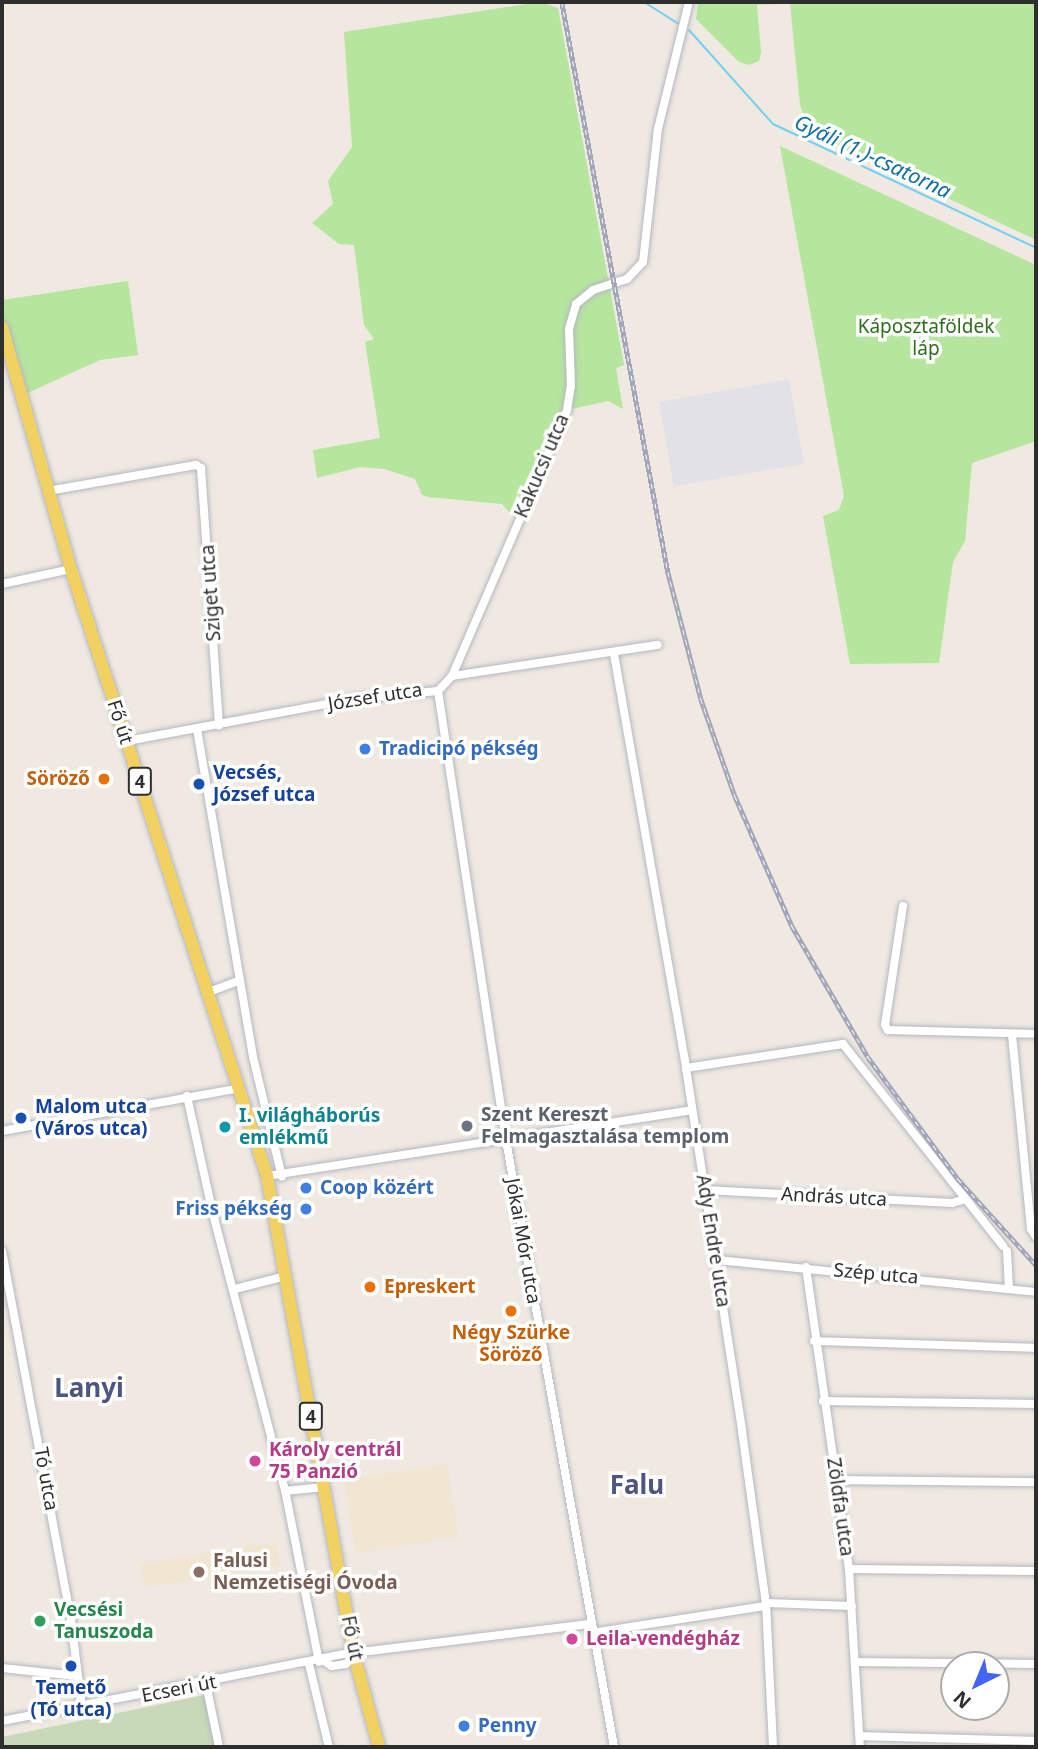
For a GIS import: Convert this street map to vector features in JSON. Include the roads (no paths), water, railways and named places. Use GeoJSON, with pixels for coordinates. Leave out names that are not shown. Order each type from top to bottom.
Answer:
{"type":"FeatureCollection","features":[{"type":"Feature","properties":{"kind":"main road","name":"Fő út"},"geometry":{"type":"LineString","coordinates":[[2,327],[71,569],[242,1092],[267,1177],[355,1655],[379,1747]]}},
{"type":"Feature","properties":{"kind":"street","name":"Kakucsi utca"},"geometry":{"type":"LineString","coordinates":[[452,676],[567,410],[571,386],[569,329],[576,304],[593,290],[627,279],[643,262],[657,129],[689,2]]}},
{"type":"Feature","properties":{"kind":"street","name":"Sziget utca"},"geometry":{"type":"LineString","coordinates":[[48,491],[196,465],[203,474],[219,725]]}},
{"type":"Feature","properties":{"kind":"street"},"geometry":{"type":"LineString","coordinates":[[2,584],[71,569]]}},
{"type":"Feature","properties":{"kind":"street"},"geometry":{"type":"LineString","coordinates":[[452,676],[614,654],[658,645]]}},
{"type":"Feature","properties":{"kind":"street","name":"Ady Endre utca"},"geometry":{"type":"LineString","coordinates":[[614,654],[686,1068],[716,1260],[766,1605],[773,1747]]}},
{"type":"Feature","properties":{"kind":"street","name":"József utca"},"geometry":{"type":"LineString","coordinates":[[127,741],[354,699],[438,691],[452,676]]}},
{"type":"Feature","properties":{"kind":"street","name":"Jókai Mór utca"},"geometry":{"type":"LineString","coordinates":[[438,691],[506,1140],[590,1628],[614,1747]]}},
{"type":"Feature","properties":{"kind":"street"},"geometry":{"type":"LineString","coordinates":[[197,729],[261,1091],[282,1177]]}},
{"type":"Feature","properties":{"kind":"street"},"geometry":{"type":"LineString","coordinates":[[903,906],[885,1025],[888,1030],[1036,1034]]}},
{"type":"Feature","properties":{"kind":"street"},"geometry":{"type":"LineString","coordinates":[[209,992],[240,980]]}},
{"type":"Feature","properties":{"kind":"street"},"geometry":{"type":"LineString","coordinates":[[1012,1035],[1031,1229],[1036,1237]]}},
{"type":"Feature","properties":{"kind":"street"},"geometry":{"type":"LineString","coordinates":[[686,1068],[843,1044],[962,1199],[1005,1248],[1009,1287]]}},
{"type":"Feature","properties":{"kind":"street"},"geometry":{"type":"LineString","coordinates":[[2,1131],[187,1096],[261,1091]]}},
{"type":"Feature","properties":{"kind":"street","name":"Fő út"},"geometry":{"type":"LineString","coordinates":[[187,1096],[212,1210],[235,1289],[285,1490],[321,1661]]}},
{"type":"Feature","properties":{"kind":"street"},"geometry":{"type":"LineString","coordinates":[[267,1177],[282,1177],[691,1110]]}},
{"type":"Feature","properties":{"kind":"street","name":"András utca"},"geometry":{"type":"LineString","coordinates":[[705,1190],[952,1203],[962,1199]]}},
{"type":"Feature","properties":{"kind":"street","name":"Tó utca"},"geometry":{"type":"LineString","coordinates":[[2,1251],[71,1619],[82,1708]]}},
{"type":"Feature","properties":{"kind":"street","name":"Szép utca"},"geometry":{"type":"LineString","coordinates":[[716,1260],[1009,1287],[1036,1292]]}},
{"type":"Feature","properties":{"kind":"street","name":"Zöldfa utca"},"geometry":{"type":"LineString","coordinates":[[806,1267],[822,1401],[837,1480],[849,1569],[860,1747]]}},
{"type":"Feature","properties":{"kind":"street"},"geometry":{"type":"LineString","coordinates":[[235,1289],[286,1276]]}},
{"type":"Feature","properties":{"kind":"street"},"geometry":{"type":"LineString","coordinates":[[814,1341],[1036,1348]]}},
{"type":"Feature","properties":{"kind":"street"},"geometry":{"type":"LineString","coordinates":[[822,1401],[1036,1404]]}},
{"type":"Feature","properties":{"kind":"street"},"geometry":{"type":"LineString","coordinates":[[837,1480],[1036,1482]]}},
{"type":"Feature","properties":{"kind":"street"},"geometry":{"type":"LineString","coordinates":[[285,1490],[324,1487]]}},
{"type":"Feature","properties":{"kind":"street"},"geometry":{"type":"LineString","coordinates":[[849,1569],[1036,1571]]}},
{"type":"Feature","properties":{"kind":"street"},"geometry":{"type":"LineString","coordinates":[[355,1655],[766,1605],[852,1606]]}},
{"type":"Feature","properties":{"kind":"street","name":"Ecseri út"},"geometry":{"type":"LineString","coordinates":[[2,1721],[321,1661],[332,1666],[346,1664],[355,1655]]}},
{"type":"Feature","properties":{"kind":"street"},"geometry":{"type":"LineString","coordinates":[[856,1662],[1036,1664]]}},
{"type":"Feature","properties":{"kind":"street"},"geometry":{"type":"LineString","coordinates":[[309,1664],[329,1747]]}},
{"type":"Feature","properties":{"kind":"street"},"geometry":{"type":"LineString","coordinates":[[2,1668],[77,1676]]}},
{"type":"Feature","properties":{"kind":"street"},"geometry":{"type":"LineString","coordinates":[[206,1684],[219,1747]]}},
{"type":"Feature","properties":{"kind":"street"},"geometry":{"type":"LineString","coordinates":[[860,1736],[1036,1741]]}},
{"type":"Feature","properties":{"kind":"waterway","name":"Gyáli (1.)-csatorna"},"geometry":{"type":"LineString","coordinates":[[644,2],[679,24]]}},
{"type":"Feature","properties":{"kind":"waterway","name":"Gyáli (1.)-csatorna"},"geometry":{"type":"LineString","coordinates":[[689,30],[773,124],[1036,248]]}},
{"type":"Feature","properties":{"kind":"railway"},"geometry":{"type":"LineString","coordinates":[[562,2],[668,572],[701,699],[735,796],[792,926],[868,1057],[958,1179],[1036,1265]]}},
{"type":"Feature","properties":{"kind":"place","name":"Tradicipó pékség"},"geometry":{"type":"Point","coordinates":[365,749]}},
{"type":"Feature","properties":{"kind":"place","name":"Söröző"},"geometry":{"type":"Point","coordinates":[104,779]}},
{"type":"Feature","properties":{"kind":"place","name":"Vecsés, József utca"},"geometry":{"type":"Point","coordinates":[199,784]}},
{"type":"Feature","properties":{"kind":"place","name":"Malom utca (Város utca)"},"geometry":{"type":"Point","coordinates":[21,1118]}},
{"type":"Feature","properties":{"kind":"place","name":"Szent Kereszt Felmagasztalása templom"},"geometry":{"type":"Point","coordinates":[467,1126]}},
{"type":"Feature","properties":{"kind":"place","name":"I. világháborús emlékmű"},"geometry":{"type":"Point","coordinates":[225,1127]}},
{"type":"Feature","properties":{"kind":"place","name":"Coop közért"},"geometry":{"type":"Point","coordinates":[306,1188]}},
{"type":"Feature","properties":{"kind":"place","name":"Friss pékség"},"geometry":{"type":"Point","coordinates":[306,1209]}},
{"type":"Feature","properties":{"kind":"place","name":"Epreskert"},"geometry":{"type":"Point","coordinates":[370,1287]}},
{"type":"Feature","properties":{"kind":"place","name":"Négy Szürke Söröző"},"geometry":{"type":"Point","coordinates":[511,1311]}},
{"type":"Feature","properties":{"kind":"place","name":"Károly centrál 75 Panzió"},"geometry":{"type":"Point","coordinates":[255,1461]}},
{"type":"Feature","properties":{"kind":"place","name":"Falusi Nemzetiségi Óvoda"},"geometry":{"type":"Point","coordinates":[199,1572]}},
{"type":"Feature","properties":{"kind":"place","name":"Vecsési Tanuszoda"},"geometry":{"type":"Point","coordinates":[40,1621]}},
{"type":"Feature","properties":{"kind":"place","name":"Leila-vendégház"},"geometry":{"type":"Point","coordinates":[572,1639]}},
{"type":"Feature","properties":{"kind":"place","name":"Temető (Tó utca)"},"geometry":{"type":"Point","coordinates":[71,1666]}},
{"type":"Feature","properties":{"kind":"place","name":"Penny"},"geometry":{"type":"Point","coordinates":[464,1726]}},
{"type":"Feature","properties":{"kind":"district","name":"Lanyi"},"geometry":{"type":"Point","coordinates":[89,1388]}},
{"type":"Feature","properties":{"kind":"district","name":"Falu"},"geometry":{"type":"Point","coordinates":[637,1485]}},
{"type":"Feature","properties":{"kind":"park label","name":"Káposztaföldek láp"},"geometry":{"type":"Point","coordinates":[926,338]}}]}
